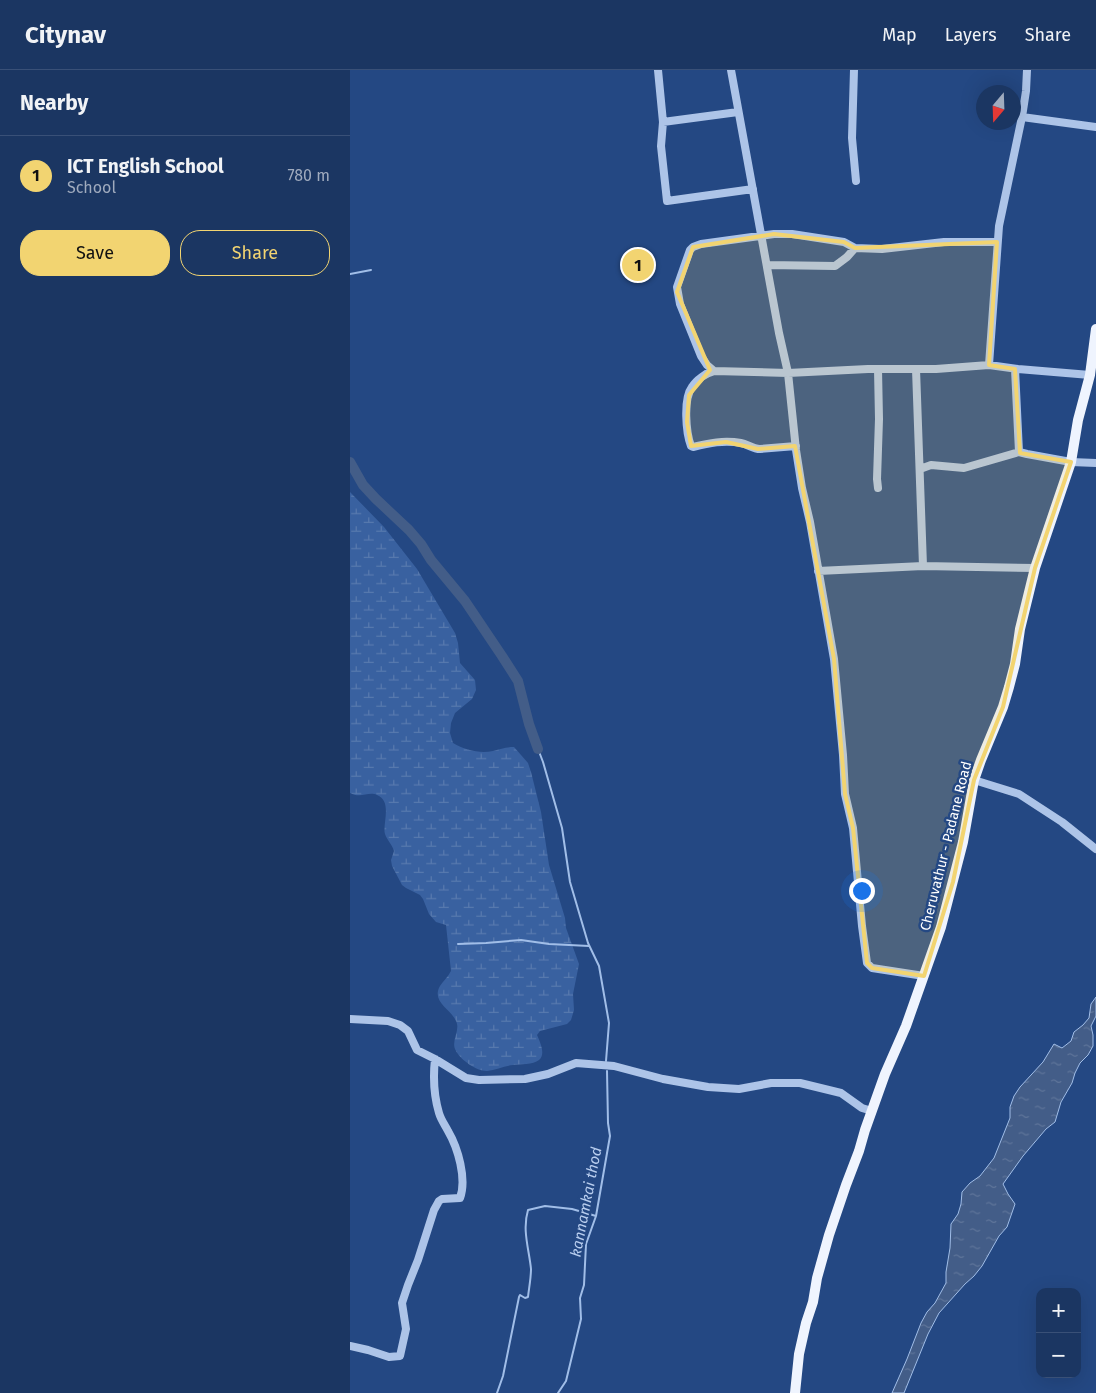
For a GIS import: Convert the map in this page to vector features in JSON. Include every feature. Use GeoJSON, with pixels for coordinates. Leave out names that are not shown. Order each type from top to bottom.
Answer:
{"type":"FeatureCollection","features":[{"type":"Feature","properties":{"kind":"main road","name":"Cheruvathur - Padane Road"},"geometry":{"type":"LineString","coordinates":[[795,1393],[799,1354],[806,1323],[835,1218],[885,1074],[906,1026],[941,927],[962,842],[974,780],[1009,687],[1015,664],[1020,629],[1035,568],[1071,462],[1078,420],[1090,375],[1096,328]]}},
{"type":"Feature","properties":{"kind":"street"},"geometry":{"type":"LineString","coordinates":[[658,70],[664,122],[661,146],[668,201],[753,189]]}},
{"type":"Feature","properties":{"kind":"street"},"geometry":{"type":"LineString","coordinates":[[731,70],[788,373],[796,446],[834,660],[845,794],[853,828],[867,963],[872,968],[924,976]]}},
{"type":"Feature","properties":{"kind":"street"},"geometry":{"type":"LineString","coordinates":[[854,70],[852,138],[856,181]]}},
{"type":"Feature","properties":{"kind":"street"},"geometry":{"type":"LineString","coordinates":[[989,365],[997,266],[998,226],[1022,117],[1027,70]]}},
{"type":"Feature","properties":{"kind":"street"},"geometry":{"type":"LineString","coordinates":[[664,122],[738,112]]}},
{"type":"Feature","properties":{"kind":"street"},"geometry":{"type":"LineString","coordinates":[[1022,117],[1096,127]]}},
{"type":"Feature","properties":{"kind":"street"},"geometry":{"type":"LineString","coordinates":[[714,371],[701,356],[680,304],[677,287],[693,246],[774,234],[797,234],[844,242],[855,248],[882,249],[944,242],[997,242]]}},
{"type":"Feature","properties":{"kind":"street"},"geometry":{"type":"LineString","coordinates":[[767,265],[835,266],[855,248]]}},
{"type":"Feature","properties":{"kind":"street"},"geometry":{"type":"LineString","coordinates":[[796,446],[758,449],[745,444],[726,442],[691,446],[688,439],[686,413],[692,387],[707,373],[714,371],[788,373],[878,369],[936,369],[989,365],[1090,375]]}},
{"type":"Feature","properties":{"kind":"street"},"geometry":{"type":"LineString","coordinates":[[878,369],[878,488]]}},
{"type":"Feature","properties":{"kind":"street"},"geometry":{"type":"LineString","coordinates":[[916,369],[923,566]]}},
{"type":"Feature","properties":{"kind":"street"},"geometry":{"type":"LineString","coordinates":[[1015,369],[1020,452]]}},
{"type":"Feature","properties":{"kind":"street"},"geometry":{"type":"LineString","coordinates":[[920,469],[931,465],[964,468],[1020,452],[1071,462],[1096,463]]}},
{"type":"Feature","properties":{"kind":"street"},"geometry":{"type":"LineString","coordinates":[[818,571],[923,566],[1035,568]]}},
{"type":"Feature","properties":{"kind":"street"},"geometry":{"type":"LineString","coordinates":[[974,780],[1019,794],[1062,822],[1096,849]]}},
{"type":"Feature","properties":{"kind":"street"},"geometry":{"type":"LineString","coordinates":[[350,1019],[388,1021],[400,1025],[408,1031],[417,1050],[466,1078],[479,1080],[525,1079],[548,1074],[576,1063],[614,1066],[663,1079],[708,1087],[739,1089],[771,1083],[800,1084],[840,1093],[862,1108],[872,1111]]}},
{"type":"Feature","properties":{"kind":"street"},"geometry":{"type":"LineString","coordinates":[[350,1346],[390,1357],[400,1356],[406,1329],[402,1303],[434,1210],[442,1198],[460,1198],[462,1194],[461,1167],[456,1148],[449,1131],[439,1115],[435,1099],[435,1059]]}},
{"type":"Feature","properties":{"kind":"highlighted area"},"geometry":{"type":"Polygon","coordinates":[[[774,234],[844,242],[855,248],[997,242],[989,365],[1015,369],[1020,453],[1071,462],[1035,568],[1003,707],[974,780],[953,882],[924,976],[872,968],[867,963],[853,828],[845,794],[834,659],[795,446],[758,449],[726,442],[691,446],[687,422],[689,395],[710,370],[677,292],[693,247],[774,234]]]}},
{"type":"Feature","properties":{"kind":"green space"},"geometry":{"type":"Polygon","coordinates":[[[350,492],[384,527],[417,569],[455,633],[460,663],[475,680],[476,690],[472,699],[455,713],[451,723],[450,733],[453,743],[462,748],[478,752],[514,747],[528,763],[531,772],[541,812],[549,865],[565,918],[566,928],[579,964],[573,994],[574,1010],[571,1020],[567,1024],[540,1031],[537,1035],[542,1048],[542,1055],[539,1060],[533,1063],[483,1071],[465,1061],[458,1054],[454,1047],[457,1028],[456,1021],[438,997],[440,986],[451,971],[446,925],[436,922],[429,914],[420,895],[402,885],[392,866],[391,860],[394,851],[384,830],[385,802],[374,794],[354,795],[350,793],[350,492]]]}},
{"type":"Feature","properties":{"kind":"water"},"geometry":{"type":"Polygon","coordinates":[[[1096,997],[1096,1016],[1091,1026],[1093,1046],[1075,1073],[1072,1083],[1061,1102],[1055,1122],[1046,1129],[1023,1156],[1003,1184],[1015,1204],[1007,1227],[999,1236],[982,1266],[939,1313],[928,1334],[904,1393],[892,1393],[921,1323],[946,1283],[951,1224],[958,1214],[962,1192],[980,1176],[994,1158],[1010,1118],[1010,1107],[1014,1096],[1020,1087],[1043,1062],[1054,1044],[1062,1048],[1071,1041],[1074,1032],[1089,1018],[1091,1004],[1096,997]]]}},
{"type":"Feature","properties":{"kind":"waterway"},"geometry":{"type":"LineString","coordinates":[[350,274],[371,270]]}},
{"type":"Feature","properties":{"kind":"waterway"},"geometry":{"type":"LineString","coordinates":[[350,462],[363,485],[421,544],[431,560],[465,601],[502,656],[518,681],[529,724],[538,749]]}},
{"type":"Feature","properties":{"kind":"waterway","name":"kannamkai thod"},"geometry":{"type":"LineString","coordinates":[[538,749],[562,828],[570,882],[588,943],[599,966],[609,1023],[606,1061]]}},
{"type":"Feature","properties":{"kind":"waterway"},"geometry":{"type":"LineString","coordinates":[[458,944],[521,940],[549,944],[589,946]]}},
{"type":"Feature","properties":{"kind":"waterway","name":"kannamkai thod"},"geometry":{"type":"LineString","coordinates":[[558,1393],[566,1381],[581,1319],[580,1298],[584,1285],[586,1244],[596,1216],[610,1136],[607,1071]]}},
{"type":"Feature","properties":{"kind":"waterway"},"geometry":{"type":"LineString","coordinates":[[497,1393],[503,1376],[519,1297],[520,1295],[525,1298],[528,1297],[531,1269],[526,1232],[528,1210],[545,1206],[572,1209],[596,1216]]}},
{"type":"Feature","properties":{"kind":"place","name":"ICT English School"},"geometry":{"type":"Point","coordinates":[638,265]}}]}
